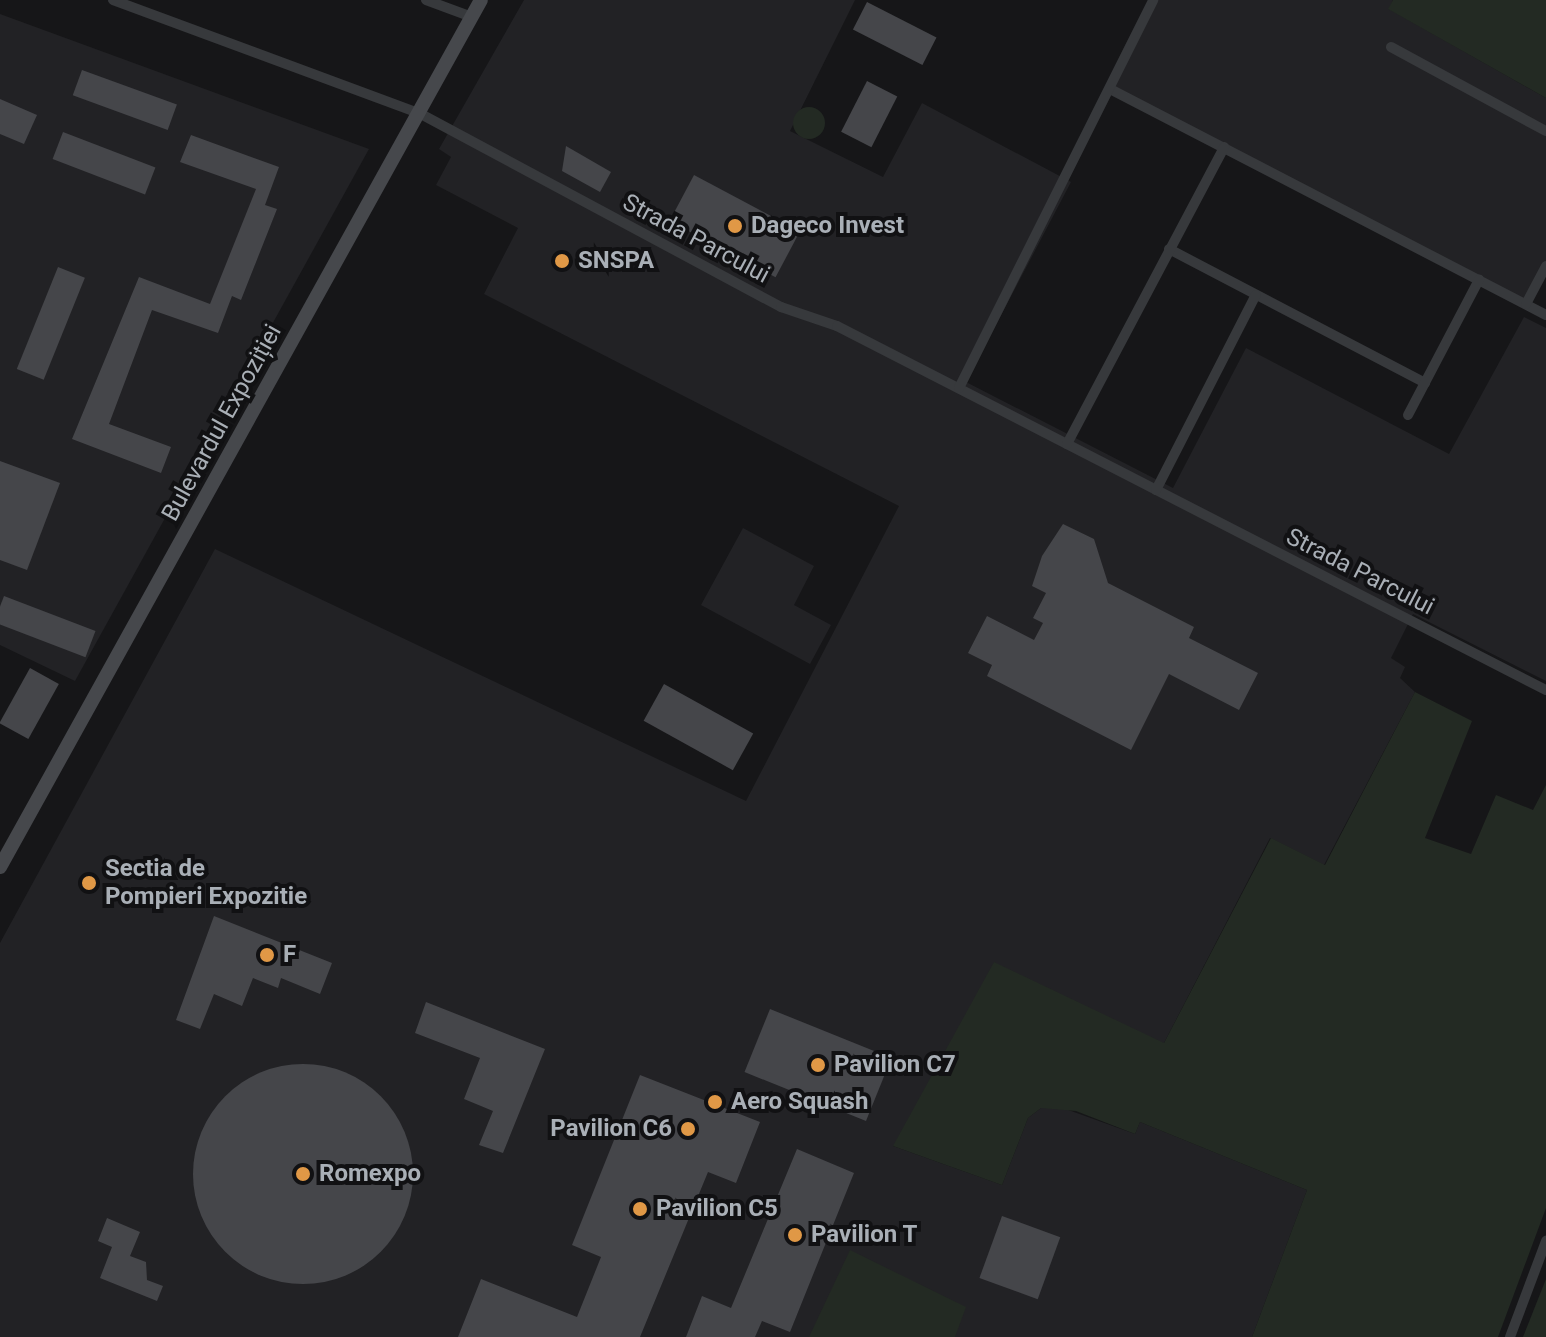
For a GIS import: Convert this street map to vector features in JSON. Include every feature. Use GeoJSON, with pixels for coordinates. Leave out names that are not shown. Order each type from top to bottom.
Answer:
{"type":"FeatureCollection","features":[{"type":"Feature","properties":{"kind":"street","name":"Strada Parcului"},"geometry":{"type":"LineString","coordinates":[[113,0],[419,113],[781,307],[829,322],[1546,690]]}},
{"type":"Feature","properties":{"kind":"street"},"geometry":{"type":"LineString","coordinates":[[426,0],[472,17]]}},
{"type":"Feature","properties":{"kind":"street","name":"Bulevardul Expoziției"},"geometry":{"type":"LineString","coordinates":[[0,867],[481,0]]}},
{"type":"Feature","properties":{"kind":"street"},"geometry":{"type":"LineString","coordinates":[[959,388],[1153,0]]}},
{"type":"Feature","properties":{"kind":"street"},"geometry":{"type":"LineString","coordinates":[[1391,47],[1546,131]]}},
{"type":"Feature","properties":{"kind":"street"},"geometry":{"type":"LineString","coordinates":[[1110,89],[1546,315]]}},
{"type":"Feature","properties":{"kind":"street"},"geometry":{"type":"LineString","coordinates":[[1067,444],[1224,147]]}},
{"type":"Feature","properties":{"kind":"street"},"geometry":{"type":"LineString","coordinates":[[1169,249],[1425,383]]}},
{"type":"Feature","properties":{"kind":"street"},"geometry":{"type":"LineString","coordinates":[[1526,304],[1546,266]]}},
{"type":"Feature","properties":{"kind":"street"},"geometry":{"type":"LineString","coordinates":[[1408,415],[1479,280]]}},
{"type":"Feature","properties":{"kind":"street"},"geometry":{"type":"LineString","coordinates":[[1156,490],[1256,295]]}},
{"type":"Feature","properties":{"kind":"street"},"geometry":{"type":"LineString","coordinates":[[1510,1337],[1546,1241]]}},
{"type":"Feature","properties":{"kind":"shaded area"},"geometry":{"type":"Polygon","coordinates":[[[524,0],[855,0],[790,131],[883,177],[922,103],[1071,182],[966,382],[1173,488],[1246,348],[1449,454],[1524,317],[1546,328],[1546,681],[1413,614],[1391,658],[1405,667],[1400,678],[1415,692],[1324,865],[1270,838],[1164,1043],[893,1146],[1002,1185],[1028,1118],[1041,1108],[1060,1107],[1135,1134],[1140,1122],[1307,1190],[1252,1337],[0,1337],[0,943],[215,549],[746,801],[899,506],[484,294],[518,228],[436,185],[451,157],[439,149],[524,0]]]}},
{"type":"Feature","properties":{"kind":"shaded area"},"geometry":{"type":"Polygon","coordinates":[[[1153,0],[1393,0],[1389,9],[1546,98],[1546,266],[1526,304],[1110,89],[1153,0]]]}},
{"type":"Feature","properties":{"kind":"shaded area"},"geometry":{"type":"Polygon","coordinates":[[[1393,0],[1546,0],[1546,98],[1388,9],[1393,0]]]}},
{"type":"Feature","properties":{"kind":"shaded area"},"geometry":{"type":"Polygon","coordinates":[[[0,14],[369,149],[75,681],[0,645],[0,14]]]}},
{"type":"Feature","properties":{"kind":"shaded area"},"geometry":{"type":"Polygon","coordinates":[[[809,107],[821,111],[825,123],[821,135],[809,139],[797,135],[793,123],[797,111],[809,107]]]}},
{"type":"Feature","properties":{"kind":"shaded area"},"geometry":{"type":"Polygon","coordinates":[[[743,528],[814,566],[794,605],[831,625],[810,664],[701,605],[743,528]]]}},
{"type":"Feature","properties":{"kind":"shaded area"},"geometry":{"type":"Polygon","coordinates":[[[1415,692],[1472,721],[1425,838],[1471,854],[1496,795],[1533,810],[1546,785],[1546,1208],[1498,1337],[1252,1337],[1307,1190],[1140,1122],[1135,1134],[1076,1111],[1041,1108],[1028,1118],[1002,1185],[893,1146],[994,962],[1164,1043],[1271,838],[1325,865],[1415,692]]]}},
{"type":"Feature","properties":{"kind":"shaded area"},"geometry":{"type":"Polygon","coordinates":[[[850,1250],[966,1307],[955,1337],[809,1337],[850,1250]]]}},
{"type":"Feature","properties":{"kind":"shaded area"},"geometry":{"type":"Polygon","coordinates":[[[1546,1279],[1546,1337],[1523,1337],[1546,1279]]]}},
{"type":"Feature","properties":{"kind":"building"},"geometry":{"type":"Polygon","coordinates":[[[867,2],[936,37],[922,65],[853,30],[867,2]]]}},
{"type":"Feature","properties":{"kind":"building"},"geometry":{"type":"Polygon","coordinates":[[[82,70],[177,105],[168,130],[73,95],[82,70]]]}},
{"type":"Feature","properties":{"kind":"building"},"geometry":{"type":"Polygon","coordinates":[[[867,81],[897,96],[871,147],[841,132],[867,81]]]}},
{"type":"Feature","properties":{"kind":"building"},"geometry":{"type":"Polygon","coordinates":[[[0,99],[37,115],[24,144],[0,134],[0,99]]]}},
{"type":"Feature","properties":{"kind":"building"},"geometry":{"type":"Polygon","coordinates":[[[63,132],[155,167],[145,195],[53,159],[63,132]]]}},
{"type":"Feature","properties":{"kind":"building"},"geometry":{"type":"Polygon","coordinates":[[[191,135],[279,167],[265,205],[277,209],[241,300],[232,296],[218,333],[152,310],[109,424],[171,447],[161,473],[72,439],[139,277],[210,304],[256,189],[180,162],[191,135]]]}},
{"type":"Feature","properties":{"kind":"building"},"geometry":{"type":"Polygon","coordinates":[[[566,146],[611,172],[600,192],[562,171],[566,146]]]}},
{"type":"Feature","properties":{"kind":"building","name":"Dageco Invest"},"geometry":{"type":"Polygon","coordinates":[[[694,175],[800,231],[776,277],[670,221],[694,175]]]}},
{"type":"Feature","properties":{"kind":"building"},"geometry":{"type":"Polygon","coordinates":[[[58,267],[85,278],[44,380],[17,369],[58,267]]]}},
{"type":"Feature","properties":{"kind":"building"},"geometry":{"type":"Polygon","coordinates":[[[0,461],[60,483],[27,570],[0,560],[0,461]]]}},
{"type":"Feature","properties":{"kind":"building"},"geometry":{"type":"Polygon","coordinates":[[[1063,524],[1094,539],[1108,583],[1194,627],[1189,638],[1258,673],[1239,710],[1169,674],[1131,750],[987,676],[992,665],[968,653],[987,616],[1034,640],[1043,623],[1033,618],[1046,593],[1032,586],[1042,556],[1063,524]]]}},
{"type":"Feature","properties":{"kind":"building"},"geometry":{"type":"Polygon","coordinates":[[[4,596],[95,631],[85,657],[0,624],[0,606],[4,596]]]}},
{"type":"Feature","properties":{"kind":"building"},"geometry":{"type":"Polygon","coordinates":[[[30,668],[59,684],[28,739],[0,722],[30,668]]]}},
{"type":"Feature","properties":{"kind":"building"},"geometry":{"type":"Polygon","coordinates":[[[664,684],[753,733],[733,770],[644,721],[664,684]]]}},
{"type":"Feature","properties":{"kind":"building"},"geometry":{"type":"Polygon","coordinates":[[[214,916],[332,963],[320,994],[281,978],[278,988],[253,978],[242,1006],[214,994],[200,1029],[176,1020],[214,916]]]}},
{"type":"Feature","properties":{"kind":"building"},"geometry":{"type":"Polygon","coordinates":[[[426,1002],[545,1049],[503,1153],[479,1145],[493,1111],[464,1099],[480,1058],[415,1033],[426,1002]]]}},
{"type":"Feature","properties":{"kind":"building","name":"Pavilion C7"},"geometry":{"type":"Polygon","coordinates":[[[770,1009],[891,1058],[866,1121],[745,1072],[770,1009]]]}},
{"type":"Feature","properties":{"kind":"building","name":"Romexpo"},"geometry":{"type":"Polygon","coordinates":[[[303,1064],[324,1066],[345,1073],[381,1096],[404,1132],[411,1153],[411,1195],[404,1216],[381,1252],[345,1275],[324,1282],[303,1284],[282,1282],[261,1275],[225,1252],[202,1216],[195,1195],[193,1174],[195,1153],[202,1132],[225,1096],[261,1073],[282,1066],[303,1064]]]}},
{"type":"Feature","properties":{"kind":"building"},"geometry":{"type":"Polygon","coordinates":[[[640,1075],[760,1122],[736,1183],[708,1172],[640,1337],[458,1337],[481,1279],[577,1317],[601,1257],[572,1245],[640,1075]]]}},
{"type":"Feature","properties":{"kind":"building","name":"Pavilion T"},"geometry":{"type":"Polygon","coordinates":[[[797,1149],[854,1173],[790,1332],[762,1321],[755,1337],[686,1337],[702,1296],[731,1308],[797,1149]]]}},
{"type":"Feature","properties":{"kind":"building"},"geometry":{"type":"Polygon","coordinates":[[[1002,1216],[1060,1237],[1038,1299],[979,1278],[1002,1216]]]}},
{"type":"Feature","properties":{"kind":"building"},"geometry":{"type":"Polygon","coordinates":[[[107,1218],[140,1232],[130,1256],[146,1262],[147,1280],[163,1286],[157,1301],[100,1278],[112,1247],[98,1241],[107,1218]]]}},
{"type":"Feature","properties":{"kind":"place","name":"Dageco Invest"},"geometry":{"type":"Point","coordinates":[735,226]}},
{"type":"Feature","properties":{"kind":"place","name":"SNSPA"},"geometry":{"type":"Point","coordinates":[562,261]}},
{"type":"Feature","properties":{"kind":"place","name":"Sectia de Pompieri Expozitie"},"geometry":{"type":"Point","coordinates":[89,883]}},
{"type":"Feature","properties":{"kind":"place","name":"F"},"geometry":{"type":"Point","coordinates":[267,955]}},
{"type":"Feature","properties":{"kind":"place","name":"Pavilion C7"},"geometry":{"type":"Point","coordinates":[818,1065]}},
{"type":"Feature","properties":{"kind":"place","name":"Aero Squash"},"geometry":{"type":"Point","coordinates":[715,1102]}},
{"type":"Feature","properties":{"kind":"place","name":"Pavilion C6"},"geometry":{"type":"Point","coordinates":[688,1129]}},
{"type":"Feature","properties":{"kind":"place","name":"Romexpo"},"geometry":{"type":"Point","coordinates":[303,1174]}},
{"type":"Feature","properties":{"kind":"place","name":"Pavilion C5"},"geometry":{"type":"Point","coordinates":[640,1209]}},
{"type":"Feature","properties":{"kind":"place","name":"Pavilion T"},"geometry":{"type":"Point","coordinates":[795,1235]}}]}
